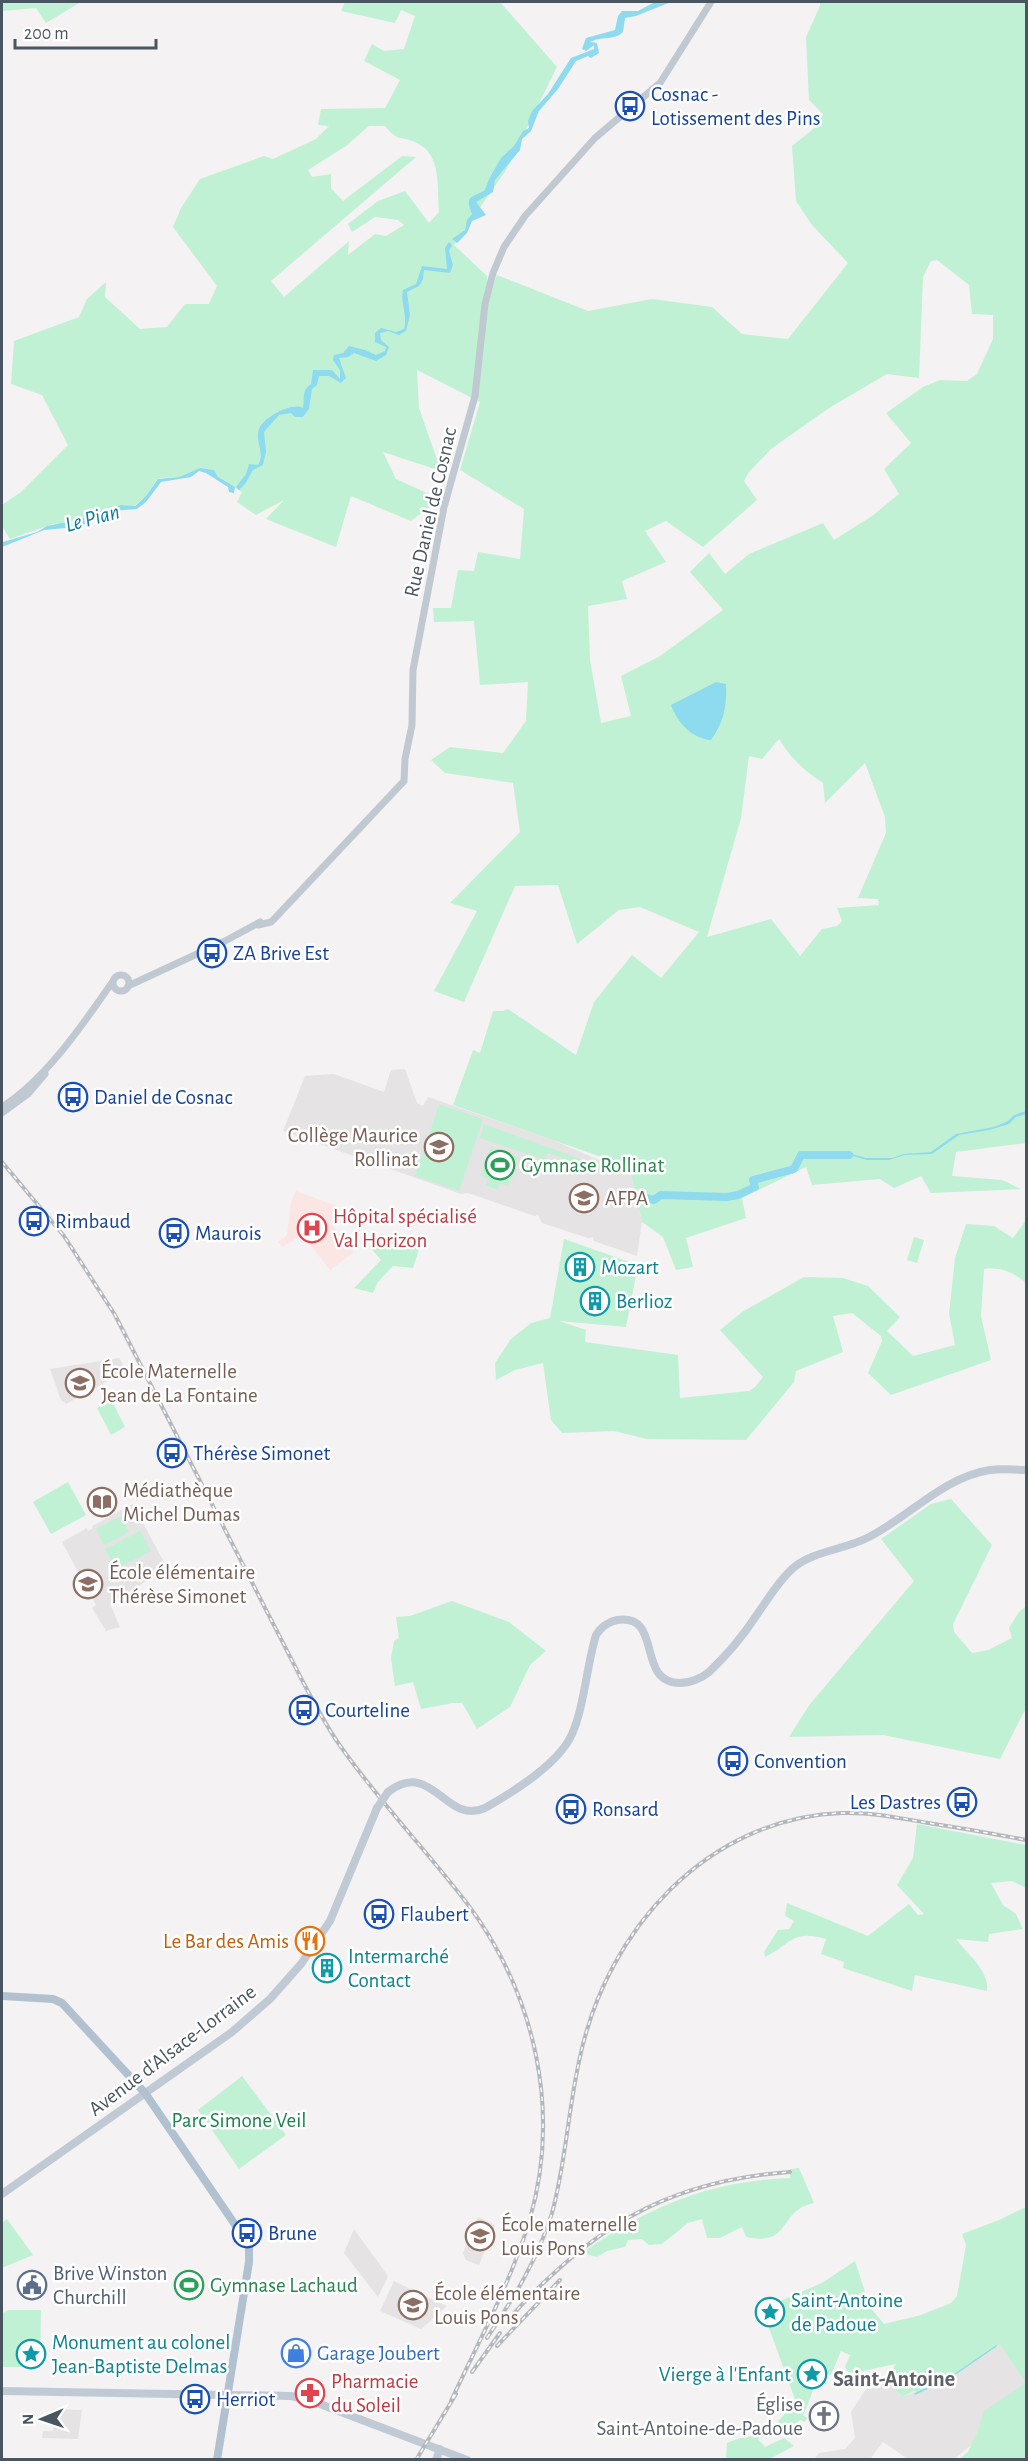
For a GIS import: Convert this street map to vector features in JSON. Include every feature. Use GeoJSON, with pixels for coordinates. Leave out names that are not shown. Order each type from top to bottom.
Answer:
{"type":"FeatureCollection","features":[{"type":"Feature","properties":{"kind":"main road","name":"Avenue d'Alsace-Lorraine"},"geometry":{"type":"LineString","coordinates":[[2,2194],[242,2025],[270,1999],[295,1972],[330,1920],[377,1808],[388,1792],[409,1782],[419,1783],[431,1788],[459,1810],[476,1811],[485,1808],[550,1762],[570,1739],[576,1724],[596,1635],[606,1624],[624,1620],[639,1625],[646,1635],[652,1663],[658,1674],[670,1681],[689,1682],[704,1676],[717,1664],[755,1617],[776,1584],[803,1560],[840,1550],[870,1537],[945,1488],[966,1477],[991,1470],[1026,1470]]}},
{"type":"Feature","properties":{"kind":"main road"},"geometry":{"type":"LineString","coordinates":[[2,1996],[58,2000],[145,2093],[249,2245],[249,2262],[223,2394],[217,2460]]}},
{"type":"Feature","properties":{"kind":"main road"},"geometry":{"type":"LineString","coordinates":[[2,2391],[237,2394],[303,2398],[467,2460]]}},
{"type":"Feature","properties":{"kind":"main road"},"geometry":{"type":"LineString","coordinates":[[436,2460],[440,2449]]}},
{"type":"Feature","properties":{"kind":"street","name":"Rue Daniel de Cosnac"},"geometry":{"type":"LineString","coordinates":[[137,981],[258,924],[271,922],[400,781],[412,725],[412,673],[429,577],[444,507],[475,396],[485,303],[493,273],[504,247],[525,216],[595,138],[660,83],[711,2]]}},
{"type":"Feature","properties":{"kind":"street"},"geometry":{"type":"LineString","coordinates":[[2,1110],[54,1058],[119,975],[137,981]]}},
{"type":"Feature","properties":{"kind":"street"},"geometry":{"type":"LineString","coordinates":[[126,977],[128,986]]}},
{"type":"Feature","properties":{"kind":"street"},"geometry":{"type":"LineString","coordinates":[[113,981],[113,986],[119,991]]}},
{"type":"Feature","properties":{"kind":"street"},"geometry":{"type":"LineString","coordinates":[[103,997],[124,990],[137,981]]}},
{"type":"Feature","properties":{"kind":"street"},"geometry":{"type":"LineString","coordinates":[[2,1110],[28,1094],[56,1060],[67,1042]]}},
{"type":"Feature","properties":{"kind":"street"},"geometry":{"type":"LineString","coordinates":[[28,1094],[30,1088],[54,1058]]}},
{"type":"Feature","properties":{"kind":"shaded area","name":"Collège Maurice Rollinat"},"geometry":{"type":"Polygon","coordinates":[[[405,1069],[417,1103],[423,1106],[428,1097],[553,1140],[631,1174],[642,1222],[637,1256],[594,1241],[593,1237],[588,1238],[542,1223],[538,1215],[535,1216],[468,1193],[461,1194],[283,1131],[305,1076],[334,1074],[384,1092],[391,1070],[405,1069]]]}},
{"type":"Feature","properties":{"kind":"shaded area","name":"Hôpital spécialisé Val Horizon"},"geometry":{"type":"Polygon","coordinates":[[[296,1191],[337,1206],[331,1223],[354,1252],[330,1270],[302,1234],[283,1247],[278,1242],[287,1235],[291,1202],[296,1191]]]}},
{"type":"Feature","properties":{"kind":"shaded area","name":"École Maternelle Jean de La Fontaine"},"geometry":{"type":"Polygon","coordinates":[[[119,1358],[126,1371],[66,1404],[61,1400],[50,1369],[119,1358]]]}},
{"type":"Feature","properties":{"kind":"shaded area"},"geometry":{"type":"Polygon","coordinates":[[[133,1504],[167,1568],[110,1604],[120,1627],[106,1631],[92,1608],[96,1605],[62,1542],[87,1528],[88,1531],[93,1528],[92,1526],[133,1504]]]}},
{"type":"Feature","properties":{"kind":"shaded area","name":"École maternelle Louis Pons"},"geometry":{"type":"Polygon","coordinates":[[[478,2217],[495,2225],[479,2265],[466,2260],[463,2253],[478,2217]]]}},
{"type":"Feature","properties":{"kind":"shaded area","name":"École élémentaire Louis Pons"},"geometry":{"type":"Polygon","coordinates":[[[354,2229],[388,2276],[378,2297],[344,2253],[354,2229]]]}},
{"type":"Feature","properties":{"kind":"shaded area","name":"École élémentaire Louis Pons"},"geometry":{"type":"Polygon","coordinates":[[[394,2281],[447,2306],[421,2329],[382,2312],[380,2311],[394,2281]]]}},
{"type":"Feature","properties":{"kind":"shaded area"},"geometry":{"type":"Polygon","coordinates":[[[1000,2345],[1026,2383],[987,2433],[954,2459],[908,2459],[883,2442],[870,2459],[813,2460],[819,2453],[845,2449],[855,2438],[851,2412],[870,2383],[886,2379],[902,2397],[949,2379],[1000,2345]]]}},
{"type":"Feature","properties":{"kind":"shaded area"},"geometry":{"type":"Polygon","coordinates":[[[53,2409],[82,2410],[78,2439],[42,2438],[43,2431],[53,2431],[56,2412],[53,2409]]]}},
{"type":"Feature","properties":{"kind":"green space"},"geometry":{"type":"Polygon","coordinates":[[[3,2],[81,2],[46,23],[36,8],[2,11],[3,2]]]}},
{"type":"Feature","properties":{"kind":"green space"},"geometry":{"type":"Polygon","coordinates":[[[345,2],[500,2],[557,67],[506,170],[454,245],[487,276],[489,297],[497,275],[588,311],[652,299],[712,307],[742,334],[788,339],[848,263],[812,225],[796,201],[792,146],[818,125],[823,114],[809,100],[806,37],[820,2],[1026,2],[1026,1143],[956,1152],[952,1176],[1002,1180],[1021,1189],[931,1193],[921,1176],[894,1188],[880,1179],[812,1185],[806,1167],[742,1198],[746,1218],[686,1238],[693,1267],[676,1270],[663,1237],[642,1222],[631,1174],[638,1170],[453,1105],[473,1050],[480,1053],[493,1011],[508,1009],[576,1055],[594,1002],[632,955],[661,978],[699,932],[640,907],[619,910],[577,944],[558,885],[515,886],[464,1002],[434,991],[477,911],[450,903],[520,832],[513,783],[445,773],[431,760],[450,747],[503,753],[526,721],[528,682],[480,685],[474,621],[434,622],[433,608],[451,608],[458,570],[474,571],[478,552],[520,559],[524,509],[460,470],[480,402],[417,370],[419,408],[441,471],[383,452],[396,479],[440,499],[411,521],[351,496],[336,547],[266,519],[284,500],[256,515],[237,502],[242,492],[218,477],[214,470],[200,468],[179,477],[160,478],[146,496],[134,506],[121,505],[105,509],[75,523],[53,524],[10,539],[2,526],[2,505],[21,492],[68,445],[42,395],[11,384],[14,341],[79,317],[87,299],[106,282],[105,297],[140,329],[167,327],[185,304],[209,304],[217,286],[173,227],[181,208],[200,179],[264,156],[273,159],[316,139],[329,126],[318,125],[321,109],[385,108],[400,80],[364,61],[372,44],[384,51],[404,49],[415,16],[401,10],[395,23],[341,11],[345,2]],[[369,126],[346,146],[308,170],[312,177],[331,174],[331,188],[343,201],[402,156],[416,157],[271,281],[284,297],[349,241],[348,255],[375,234],[386,236],[404,225],[398,220],[375,217],[352,232],[348,224],[378,201],[405,191],[429,223],[439,212],[437,173],[431,156],[425,148],[397,137],[385,126],[369,126]],[[937,260],[931,261],[923,277],[919,378],[887,374],[829,408],[771,449],[749,472],[744,481],[757,500],[703,547],[666,521],[645,531],[666,562],[622,581],[627,599],[588,606],[590,660],[601,723],[631,716],[621,676],[660,656],[723,610],[690,572],[709,553],[725,574],[749,554],[823,523],[834,540],[872,516],[899,494],[884,469],[911,443],[886,413],[923,387],[940,380],[967,381],[977,374],[993,339],[993,315],[972,314],[969,285],[937,260]],[[779,739],[762,759],[749,756],[741,818],[707,937],[771,919],[800,956],[822,929],[837,926],[842,921],[837,908],[879,905],[878,899],[858,898],[886,833],[885,817],[865,763],[825,803],[823,783],[798,764],[779,739]]]}},
{"type":"Feature","properties":{"kind":"green space"},"geometry":{"type":"Polygon","coordinates":[[[439,1104],[483,1119],[459,1191],[415,1176],[439,1104]]]}},
{"type":"Feature","properties":{"kind":"green space"},"geometry":{"type":"Polygon","coordinates":[[[484,1124],[589,1162],[586,1167],[548,1153],[545,1160],[480,1138],[484,1124]]]}},
{"type":"Feature","properties":{"kind":"green space","name":"Gymnase Rollinat"},"geometry":{"type":"Polygon","coordinates":[[[491,1147],[518,1157],[513,1178],[510,1179],[508,1186],[500,1183],[498,1190],[486,1185],[488,1179],[481,1176],[491,1147]]]}},
{"type":"Feature","properties":{"kind":"green space"},"geometry":{"type":"Polygon","coordinates":[[[1026,1220],[1026,1283],[1007,1271],[984,1269],[981,1316],[991,1360],[891,1395],[868,1373],[882,1341],[881,1336],[852,1313],[833,1316],[843,1352],[796,1371],[794,1382],[746,1440],[647,1439],[614,1431],[562,1433],[551,1420],[543,1363],[515,1370],[496,1380],[495,1363],[511,1339],[531,1323],[550,1318],[564,1239],[638,1265],[626,1327],[559,1321],[586,1330],[585,1342],[678,1355],[680,1398],[749,1391],[755,1387],[763,1377],[720,1330],[742,1312],[804,1277],[843,1278],[868,1286],[900,1317],[887,1331],[913,1356],[955,1345],[949,1314],[955,1258],[966,1224],[994,1226],[1013,1238],[1026,1220]]]}},
{"type":"Feature","properties":{"kind":"green space"},"geometry":{"type":"Polygon","coordinates":[[[914,1237],[924,1240],[917,1263],[907,1260],[914,1237]]]}},
{"type":"Feature","properties":{"kind":"green space"},"geometry":{"type":"Polygon","coordinates":[[[384,1238],[419,1249],[413,1268],[393,1266],[378,1282],[373,1293],[354,1288],[381,1260],[369,1246],[377,1239],[384,1238]]]}},
{"type":"Feature","properties":{"kind":"green space"},"geometry":{"type":"Polygon","coordinates":[[[112,1401],[125,1427],[111,1435],[97,1408],[112,1401]]]}},
{"type":"Feature","properties":{"kind":"green space"},"geometry":{"type":"Polygon","coordinates":[[[68,1482],[86,1515],[51,1534],[33,1502],[68,1482]]]}},
{"type":"Feature","properties":{"kind":"green space"},"geometry":{"type":"Polygon","coordinates":[[[951,1499],[992,1545],[953,1624],[954,1632],[972,1653],[988,1650],[1012,1638],[1009,1628],[1019,1612],[1026,1606],[1026,1708],[1000,1759],[883,1735],[789,1737],[810,1704],[914,1581],[881,1539],[931,1504],[951,1499]]]}},
{"type":"Feature","properties":{"kind":"green space"},"geometry":{"type":"Polygon","coordinates":[[[121,1516],[129,1532],[104,1545],[96,1529],[121,1516]]]}},
{"type":"Feature","properties":{"kind":"green space"},"geometry":{"type":"Polygon","coordinates":[[[140,1531],[151,1551],[116,1569],[105,1549],[140,1531]]]}},
{"type":"Feature","properties":{"kind":"green space"},"geometry":{"type":"Polygon","coordinates":[[[452,1601],[509,1622],[546,1651],[530,1665],[510,1707],[477,1729],[462,1703],[421,1709],[413,1682],[395,1686],[391,1658],[394,1641],[399,1638],[396,1617],[410,1616],[452,1601]]]}},
{"type":"Feature","properties":{"kind":"green space"},"geometry":{"type":"Polygon","coordinates":[[[917,1824],[1026,1845],[1026,1888],[1012,1881],[991,1883],[1003,1905],[1016,1914],[1023,1929],[989,1934],[988,1942],[956,1939],[977,1963],[985,1977],[987,1991],[915,1975],[912,1991],[843,1968],[844,1962],[821,1954],[826,1939],[814,1936],[798,1937],[765,1957],[764,1952],[778,1930],[789,1929],[794,1921],[785,1916],[787,1903],[868,1936],[909,1904],[918,1915],[924,1914],[897,1885],[913,1858],[917,1824]]]}},
{"type":"Feature","properties":{"kind":"green space","name":"Parc Simone Veil"},"geometry":{"type":"Polygon","coordinates":[[[242,2076],[286,2135],[239,2169],[198,2110],[242,2076]]]}},
{"type":"Feature","properties":{"kind":"green space"},"geometry":{"type":"Polygon","coordinates":[[[799,2168],[814,2203],[794,2213],[771,2237],[761,2239],[746,2237],[742,2227],[720,2238],[707,2238],[702,2219],[688,2223],[662,2244],[649,2245],[642,2239],[628,2240],[625,2247],[607,2251],[597,2257],[585,2254],[585,2251],[609,2235],[657,2209],[733,2184],[790,2178],[790,2169],[799,2168]]]}},
{"type":"Feature","properties":{"kind":"green space"},"geometry":{"type":"Polygon","coordinates":[[[1026,2207],[1026,2383],[1000,2345],[949,2379],[918,2393],[914,2391],[902,2397],[886,2379],[896,2364],[849,2374],[845,2367],[850,2355],[841,2351],[831,2375],[819,2371],[803,2415],[807,2418],[805,2422],[800,2420],[789,2430],[787,2427],[758,2439],[765,2447],[784,2438],[794,2446],[769,2459],[726,2459],[727,2443],[767,2433],[796,2402],[762,2309],[822,2283],[855,2261],[870,2307],[884,2324],[921,2315],[951,2303],[957,2296],[966,2245],[962,2234],[1026,2207]]]}},
{"type":"Feature","properties":{"kind":"green space"},"geometry":{"type":"Polygon","coordinates":[[[7,2219],[33,2255],[2,2268],[2,2223],[7,2219]]]}},
{"type":"Feature","properties":{"kind":"green space"},"geometry":{"type":"Polygon","coordinates":[[[8,2310],[41,2310],[40,2367],[2,2367],[3,2313],[8,2310]]]}},
{"type":"Feature","properties":{"kind":"green space"},"geometry":{"type":"Polygon","coordinates":[[[1026,2383],[1026,2459],[959,2459],[968,2452],[984,2411],[1026,2383]]]}},
{"type":"Feature","properties":{"kind":"water"},"geometry":{"type":"Polygon","coordinates":[[[655,2],[671,2],[625,18],[623,32],[619,35],[590,42],[597,43],[599,53],[591,58],[588,56],[576,61],[558,89],[539,111],[531,131],[522,139],[520,150],[495,180],[493,192],[476,202],[486,215],[472,221],[467,233],[457,243],[452,239],[465,230],[467,220],[472,214],[469,200],[485,190],[501,158],[514,146],[523,131],[529,128],[528,121],[532,111],[548,94],[571,58],[594,49],[594,45],[586,51],[582,49],[586,38],[615,30],[618,16],[622,11],[638,11],[655,2]]]}},
{"type":"Feature","properties":{"kind":"water"},"geometry":{"type":"Polygon","coordinates":[[[449,242],[452,245],[449,251],[453,265],[450,273],[424,270],[419,286],[407,292],[410,315],[406,331],[399,335],[388,331],[380,333],[381,340],[389,347],[386,355],[376,361],[354,353],[348,357],[339,358],[346,378],[341,383],[329,376],[319,376],[317,385],[312,389],[309,409],[303,417],[295,417],[291,413],[279,415],[264,432],[266,452],[263,465],[253,470],[239,490],[236,487],[246,474],[249,464],[258,465],[260,460],[258,432],[263,423],[287,408],[303,408],[305,392],[311,384],[313,370],[332,370],[340,379],[340,370],[333,360],[334,355],[343,353],[349,346],[376,355],[385,351],[386,347],[375,342],[375,333],[381,328],[396,332],[404,329],[403,290],[416,284],[422,266],[447,269],[445,248],[449,242]]]}},
{"type":"Feature","properties":{"kind":"water","name":"Le Pian"},"geometry":{"type":"Polygon","coordinates":[[[200,468],[214,470],[218,477],[235,487],[234,493],[229,492],[228,487],[206,473],[199,471],[191,477],[161,482],[146,502],[137,509],[111,511],[99,519],[77,527],[44,530],[2,547],[3,542],[37,532],[47,526],[75,523],[86,516],[121,505],[135,506],[146,496],[158,479],[179,477],[200,468]]]}},
{"type":"Feature","properties":{"kind":"water"},"geometry":{"type":"Polygon","coordinates":[[[716,682],[726,684],[724,714],[711,740],[704,739],[686,728],[677,718],[671,705],[716,682]]]}},
{"type":"Feature","properties":{"kind":"water"},"geometry":{"type":"Polygon","coordinates":[[[1026,1111],[1026,1114],[1016,1117],[1009,1124],[959,1135],[932,1154],[905,1155],[889,1160],[867,1160],[849,1155],[849,1153],[866,1158],[892,1158],[904,1154],[931,1152],[956,1134],[994,1127],[1026,1111]]]}},
{"type":"Feature","properties":{"kind":"waterway"},"geometry":{"type":"LineString","coordinates":[[640,1196],[654,1200],[661,1195],[727,1197],[738,1195],[755,1187],[753,1180],[794,1169],[801,1155],[849,1155]]}},
{"type":"Feature","properties":{"kind":"waterway"},"geometry":{"type":"LineString","coordinates":[[915,2394],[951,2377],[996,2346]]}},
{"type":"Feature","properties":{"kind":"railway"},"geometry":{"type":"LineString","coordinates":[[2,1162],[64,1236],[115,1315],[330,1731],[371,1787],[466,1902],[490,1937],[510,1975],[525,2014],[536,2054],[542,2096],[543,2138],[539,2180],[529,2222],[513,2268],[451,2401]]}},
{"type":"Feature","properties":{"kind":"railway"},"geometry":{"type":"LineString","coordinates":[[487,2338],[532,2262],[552,2213],[561,2174],[580,2057],[593,2010],[613,1966],[639,1925],[671,1889],[707,1859],[748,1835],[793,1820],[842,1813],[896,1817],[1026,1840]]}},
{"type":"Feature","properties":{"kind":"railway"},"geometry":{"type":"LineString","coordinates":[[505,2323],[567,2261],[598,2237],[631,2216],[666,2199],[704,2186],[745,2177],[790,2172]]}},
{"type":"Feature","properties":{"kind":"railway"},"geometry":{"type":"LineString","coordinates":[[497,2346],[560,2280]]}},
{"type":"Feature","properties":{"kind":"railway"},"geometry":{"type":"LineString","coordinates":[[472,2372],[500,2333]]}},
{"type":"Feature","properties":{"kind":"railway"},"geometry":{"type":"LineString","coordinates":[[416,2460],[456,2394]]}},
{"type":"Feature","properties":{"kind":"place","name":"Cosnac - Lotissement des Pins"},"geometry":{"type":"Point","coordinates":[630,106]}},
{"type":"Feature","properties":{"kind":"place","name":"ZA Brive Est"},"geometry":{"type":"Point","coordinates":[212,953]}},
{"type":"Feature","properties":{"kind":"place","name":"Daniel de Cosnac"},"geometry":{"type":"Point","coordinates":[73,1097]}},
{"type":"Feature","properties":{"kind":"place","name":"Collège Maurice Rollinat"},"geometry":{"type":"Point","coordinates":[439,1147]}},
{"type":"Feature","properties":{"kind":"place","name":"Gymnase Rollinat"},"geometry":{"type":"Point","coordinates":[500,1165]}},
{"type":"Feature","properties":{"kind":"place","name":"AFPA"},"geometry":{"type":"Point","coordinates":[584,1198]}},
{"type":"Feature","properties":{"kind":"place","name":"Rimbaud"},"geometry":{"type":"Point","coordinates":[34,1221]}},
{"type":"Feature","properties":{"kind":"place","name":"Hôpital spécialisé Val Horizon"},"geometry":{"type":"Point","coordinates":[312,1228]}},
{"type":"Feature","properties":{"kind":"place","name":"Maurois"},"geometry":{"type":"Point","coordinates":[174,1233]}},
{"type":"Feature","properties":{"kind":"place","name":"Mozart"},"geometry":{"type":"Point","coordinates":[580,1267]}},
{"type":"Feature","properties":{"kind":"place","name":"Berlioz"},"geometry":{"type":"Point","coordinates":[595,1301]}},
{"type":"Feature","properties":{"kind":"place","name":"École Maternelle Jean de La Fontaine"},"geometry":{"type":"Point","coordinates":[80,1383]}},
{"type":"Feature","properties":{"kind":"place","name":"Thérèse Simonet"},"geometry":{"type":"Point","coordinates":[172,1453]}},
{"type":"Feature","properties":{"kind":"place","name":"Médiathèque Michel Dumas"},"geometry":{"type":"Point","coordinates":[102,1502]}},
{"type":"Feature","properties":{"kind":"place","name":"École élémentaire Thérèse Simonet"},"geometry":{"type":"Point","coordinates":[88,1584]}},
{"type":"Feature","properties":{"kind":"place","name":"Courteline"},"geometry":{"type":"Point","coordinates":[304,1710]}},
{"type":"Feature","properties":{"kind":"place","name":"Convention"},"geometry":{"type":"Point","coordinates":[733,1761]}},
{"type":"Feature","properties":{"kind":"place","name":"Les Dastres"},"geometry":{"type":"Point","coordinates":[962,1802]}},
{"type":"Feature","properties":{"kind":"place","name":"Ronsard"},"geometry":{"type":"Point","coordinates":[571,1809]}},
{"type":"Feature","properties":{"kind":"place","name":"Flaubert"},"geometry":{"type":"Point","coordinates":[379,1914]}},
{"type":"Feature","properties":{"kind":"place","name":"Le Bar des Amis"},"geometry":{"type":"Point","coordinates":[310,1941]}},
{"type":"Feature","properties":{"kind":"place","name":"Intermarché Contact"},"geometry":{"type":"Point","coordinates":[327,1968]}},
{"type":"Feature","properties":{"kind":"place","name":"Brune"},"geometry":{"type":"Point","coordinates":[247,2233]}},
{"type":"Feature","properties":{"kind":"place","name":"École maternelle Louis Pons"},"geometry":{"type":"Point","coordinates":[480,2236]}},
{"type":"Feature","properties":{"kind":"place","name":"Brive Winston Churchill"},"geometry":{"type":"Point","coordinates":[32,2285]}},
{"type":"Feature","properties":{"kind":"place","name":"Gymnase Lachaud"},"geometry":{"type":"Point","coordinates":[189,2285]}},
{"type":"Feature","properties":{"kind":"place","name":"École élémentaire Louis Pons"},"geometry":{"type":"Point","coordinates":[413,2305]}},
{"type":"Feature","properties":{"kind":"place","name":"Saint-Antoine de Padoue"},"geometry":{"type":"Point","coordinates":[770,2312]}},
{"type":"Feature","properties":{"kind":"place","name":"Garage Joubert"},"geometry":{"type":"Point","coordinates":[296,2353]}},
{"type":"Feature","properties":{"kind":"place","name":"Monument au colonel Jean-Baptiste Delmas"},"geometry":{"type":"Point","coordinates":[31,2354]}},
{"type":"Feature","properties":{"kind":"place","name":"Vierge à l'Enfant"},"geometry":{"type":"Point","coordinates":[812,2374]}},
{"type":"Feature","properties":{"kind":"place","name":"Pharmacie du Soleil"},"geometry":{"type":"Point","coordinates":[310,2393]}},
{"type":"Feature","properties":{"kind":"place","name":"Herriot"},"geometry":{"type":"Point","coordinates":[195,2399]}},
{"type":"Feature","properties":{"kind":"place","name":"Église Saint-Antoine-de-Padoue"},"geometry":{"type":"Point","coordinates":[824,2416]}},
{"type":"Feature","properties":{"kind":"district","name":"Saint-Antoine"},"geometry":{"type":"Point","coordinates":[894,2378]}}]}
